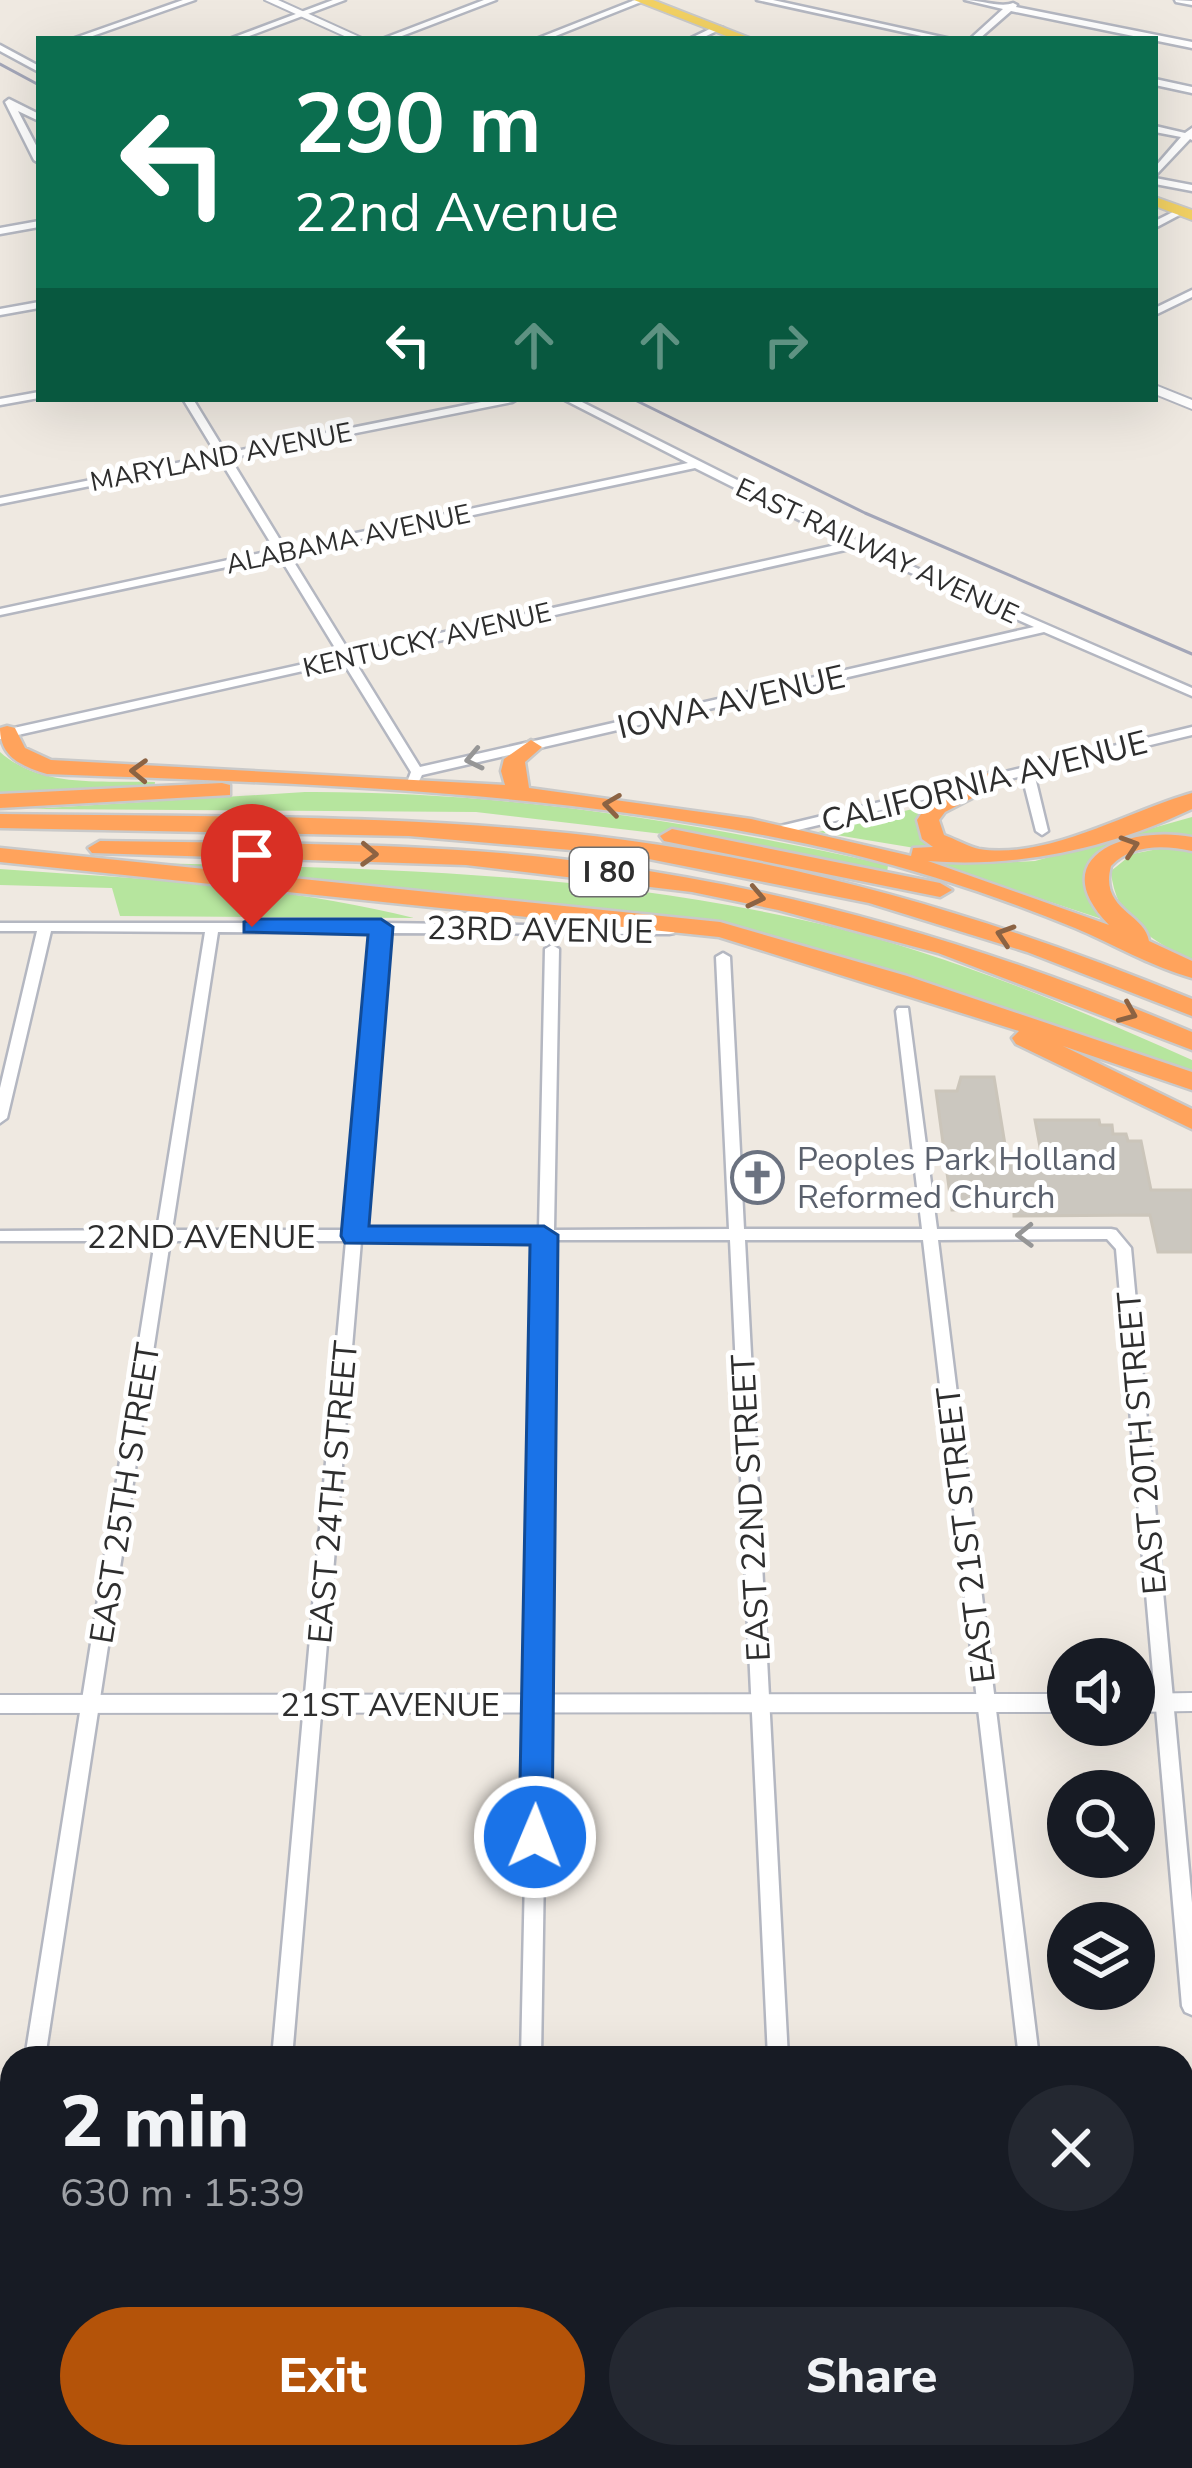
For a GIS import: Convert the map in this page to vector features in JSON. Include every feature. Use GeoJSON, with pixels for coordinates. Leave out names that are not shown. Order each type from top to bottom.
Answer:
{"type":"FeatureCollection","features":[{"type":"Feature","properties":{"kind":"highway"},"geometry":{"type":"LineString","coordinates":[[3,734],[27,761],[46,767],[382,782]]}},
{"type":"Feature","properties":{"kind":"highway"},"geometry":{"type":"LineString","coordinates":[[519,793],[512,771],[515,759],[532,747]]}},
{"type":"Feature","properties":{"kind":"highway"},"geometry":{"type":"LineString","coordinates":[[998,855],[948,847],[934,838],[928,824],[937,807],[999,775]]}},
{"type":"Feature","properties":{"kind":"highway"},"geometry":{"type":"LineString","coordinates":[[0,801],[415,777],[810,838],[931,869],[1045,908],[1192,970]]}},
{"type":"Feature","properties":{"kind":"highway"},"geometry":{"type":"LineString","coordinates":[[810,838],[943,856],[998,855],[1082,838],[1192,800]]}},
{"type":"Feature","properties":{"kind":"highway"},"geometry":{"type":"LineString","coordinates":[[0,819],[487,819],[568,824],[710,842],[969,897],[1045,908]]}},
{"type":"Feature","properties":{"kind":"highway","name":"I 80"},"geometry":{"type":"LineString","coordinates":[[0,819],[448,831],[676,855],[791,877],[934,913],[1080,962],[1192,1009]]}},
{"type":"Feature","properties":{"kind":"highway"},"geometry":{"type":"LineString","coordinates":[[1155,953],[1105,904],[1096,874],[1109,854],[1125,845],[1156,839],[1192,844]]}},
{"type":"Feature","properties":{"kind":"highway"},"geometry":{"type":"LineString","coordinates":[[0,850],[720,930],[1126,1084],[1192,1120]]}},
{"type":"Feature","properties":{"kind":"highway","name":"I 80"},"geometry":{"type":"LineString","coordinates":[[0,850],[418,856],[659,880],[791,905],[906,934],[1051,983],[1192,1042]]}},
{"type":"Feature","properties":{"kind":"highway"},"geometry":{"type":"LineString","coordinates":[[904,998],[1192,1081]]}},
{"type":"Feature","properties":{"kind":"main road"},"geometry":{"type":"LineString","coordinates":[[642,0],[739,36]]}},
{"type":"Feature","properties":{"kind":"main road"},"geometry":{"type":"LineString","coordinates":[[1158,202],[1187,213]]}},
{"type":"Feature","properties":{"kind":"street"},"geometry":{"type":"LineString","coordinates":[[85,36],[191,0]]}},
{"type":"Feature","properties":{"kind":"street"},"geometry":{"type":"LineString","coordinates":[[271,0],[352,36]]}},
{"type":"Feature","properties":{"kind":"street"},"geometry":{"type":"LineString","coordinates":[[240,36],[341,0]]}},
{"type":"Feature","properties":{"kind":"street"},"geometry":{"type":"LineString","coordinates":[[394,36],[492,0]]}},
{"type":"Feature","properties":{"kind":"street"},"geometry":{"type":"LineString","coordinates":[[549,36],[642,0]]}},
{"type":"Feature","properties":{"kind":"street"},"geometry":{"type":"LineString","coordinates":[[761,0],[933,36]]}},
{"type":"Feature","properties":{"kind":"street"},"geometry":{"type":"LineString","coordinates":[[969,0],[1148,36]]}},
{"type":"Feature","properties":{"kind":"street"},"geometry":{"type":"LineString","coordinates":[[977,36],[1018,0]]}},
{"type":"Feature","properties":{"kind":"street"},"geometry":{"type":"LineString","coordinates":[[1179,0],[1192,3]]}},
{"type":"Feature","properties":{"kind":"street"},"geometry":{"type":"LineString","coordinates":[[700,36],[719,28]]}},
{"type":"Feature","properties":{"kind":"street"},"geometry":{"type":"LineString","coordinates":[[1158,38],[1192,45]]}},
{"type":"Feature","properties":{"kind":"street"},"geometry":{"type":"LineString","coordinates":[[0,48],[36,67]]}},
{"type":"Feature","properties":{"kind":"street"},"geometry":{"type":"LineString","coordinates":[[19,58],[36,53]]}},
{"type":"Feature","properties":{"kind":"street"},"geometry":{"type":"LineString","coordinates":[[1158,83],[1192,90]]}},
{"type":"Feature","properties":{"kind":"street"},"geometry":{"type":"LineString","coordinates":[[4,100],[36,116]]}},
{"type":"Feature","properties":{"kind":"street"},"geometry":{"type":"LineString","coordinates":[[4,100],[36,155]]}},
{"type":"Feature","properties":{"kind":"street"},"geometry":{"type":"LineString","coordinates":[[1158,130],[1190,135]]}},
{"type":"Feature","properties":{"kind":"street"},"geometry":{"type":"LineString","coordinates":[[1158,173],[1190,135]]}},
{"type":"Feature","properties":{"kind":"street"},"geometry":{"type":"LineString","coordinates":[[1158,178],[1192,188]]}},
{"type":"Feature","properties":{"kind":"street"},"geometry":{"type":"LineString","coordinates":[[1158,224],[1187,213]]}},
{"type":"Feature","properties":{"kind":"street"},"geometry":{"type":"LineString","coordinates":[[0,231],[36,225]]}},
{"type":"Feature","properties":{"kind":"street"},"geometry":{"type":"LineString","coordinates":[[1158,310],[1192,293]]}},
{"type":"Feature","properties":{"kind":"street"},"geometry":{"type":"LineString","coordinates":[[0,312],[36,306]]}},
{"type":"Feature","properties":{"kind":"street"},"geometry":{"type":"LineString","coordinates":[[1158,389],[1188,399]]}},
{"type":"Feature","properties":{"kind":"street"},"geometry":{"type":"LineString","coordinates":[[0,402],[36,396]]}},
{"type":"Feature","properties":{"kind":"street"},"geometry":{"type":"LineString","coordinates":[[190,402],[415,777]]}},
{"type":"Feature","properties":{"kind":"street","name":"MARYLAND AVENUE"},"geometry":{"type":"LineString","coordinates":[[0,501],[497,402]]}},
{"type":"Feature","properties":{"kind":"street","name":"EAST RAILWAY AVENUE"},"geometry":{"type":"LineString","coordinates":[[574,402],[855,544],[1192,692]]}},
{"type":"Feature","properties":{"kind":"street","name":"ALABAMA AVENUE"},"geometry":{"type":"LineString","coordinates":[[0,612],[695,465]]}},
{"type":"Feature","properties":{"kind":"street","name":"KENTUCKY AVENUE"},"geometry":{"type":"LineString","coordinates":[[3,734],[855,544]]}},
{"type":"Feature","properties":{"kind":"street","name":"IOWA AVENUE"},"geometry":{"type":"LineString","coordinates":[[415,777],[1045,628]]}},
{"type":"Feature","properties":{"kind":"street","name":"CALIFORNIA AVENUE"},"geometry":{"type":"LineString","coordinates":[[777,831],[1192,731]]}},
{"type":"Feature","properties":{"kind":"street"},"geometry":{"type":"LineString","coordinates":[[1027,769],[1042,831]]}},
{"type":"Feature","properties":{"kind":"street","name":"23RD AVENUE"},"geometry":{"type":"LineString","coordinates":[[0,927],[720,930]]}},
{"type":"Feature","properties":{"kind":"street"},"geometry":{"type":"LineString","coordinates":[[0,1118],[45,927]]}},
{"type":"Feature","properties":{"kind":"street","name":"EAST 25TH STREET"},"geometry":{"type":"LineString","coordinates":[[37,2046],[212,927]]}},
{"type":"Feature","properties":{"kind":"street","name":"EAST 24TH STREET"},"geometry":{"type":"LineString","coordinates":[[283,2046],[381,927]]}},
{"type":"Feature","properties":{"kind":"street"},"geometry":{"type":"LineString","coordinates":[[531,2046],[552,949]]}},
{"type":"Feature","properties":{"kind":"street","name":"EAST 22ND STREET"},"geometry":{"type":"LineString","coordinates":[[723,957],[777,2046]]}},
{"type":"Feature","properties":{"kind":"street","name":"EAST 21ST STREET"},"geometry":{"type":"LineString","coordinates":[[904,998],[1028,2046]]}},
{"type":"Feature","properties":{"kind":"street","name":"22ND AVENUE"},"geometry":{"type":"LineString","coordinates":[[0,1236],[1112,1234],[1119,1240]]}},
{"type":"Feature","properties":{"kind":"street","name":"EAST 20TH STREET"},"geometry":{"type":"LineString","coordinates":[[1119,1240],[1192,2006]]}},
{"type":"Feature","properties":{"kind":"street"},"geometry":{"type":"LineString","coordinates":[[1155,1702],[1192,1702]]}},
{"type":"Feature","properties":{"kind":"street","name":"21ST AVENUE"},"geometry":{"type":"LineString","coordinates":[[0,1704],[1047,1703]]}},
{"type":"Feature","properties":{"kind":"green space"},"geometry":{"type":"Polygon","coordinates":[[[0,752],[34,772],[54,777],[155,782],[154,790],[0,797],[0,752]]]}},
{"type":"Feature","properties":{"kind":"green space"},"geometry":{"type":"Polygon","coordinates":[[[305,792],[452,797],[598,812],[816,849],[888,865],[887,873],[722,841],[476,812],[30,809],[305,792]]]}},
{"type":"Feature","properties":{"kind":"green space"},"geometry":{"type":"Polygon","coordinates":[[[925,806],[919,828],[933,851],[818,832],[925,806]]]}},
{"type":"Feature","properties":{"kind":"green space"},"geometry":{"type":"Polygon","coordinates":[[[1192,817],[1192,841],[1107,849],[1111,922],[920,859],[976,864],[1035,861],[1192,817]]]}},
{"type":"Feature","properties":{"kind":"green space"},"geometry":{"type":"Polygon","coordinates":[[[1163,848],[1192,851],[1192,962],[1138,927],[1114,888],[1111,871],[1132,854],[1163,848]]]}},
{"type":"Feature","properties":{"kind":"green space"},"geometry":{"type":"Polygon","coordinates":[[[147,863],[400,871],[567,883],[733,906],[816,923],[960,965],[1100,1020],[1192,1060],[1192,1080],[782,939],[705,924],[147,863]]]}},
{"type":"Feature","properties":{"kind":"green space"},"geometry":{"type":"Polygon","coordinates":[[[0,869],[260,890],[414,918],[120,916],[112,888],[0,885],[0,869]]]}},
{"type":"Feature","properties":{"kind":"building"},"geometry":{"type":"Polygon","coordinates":[[[961,1077],[994,1077],[1008,1163],[1043,1163],[1035,1120],[1099,1120],[1100,1125],[1112,1125],[1113,1134],[1141,1141],[1151,1190],[1192,1190],[1192,1252],[1158,1252],[1150,1215],[1014,1216],[1014,1209],[952,1210],[936,1091],[957,1091],[961,1077]]]}},
{"type":"Feature","properties":{"kind":"railway"},"geometry":{"type":"LineString","coordinates":[[0,64],[36,83]]}},
{"type":"Feature","properties":{"kind":"railway"},"geometry":{"type":"LineString","coordinates":[[639,402],[865,513],[1192,654]]}},
{"type":"Feature","properties":{"kind":"place","name":"Peoples Park Holland Reformed Church"},"geometry":{"type":"Point","coordinates":[758,1177]}},
{"type":"Feature","properties":{"kind":"route"},"geometry":{"type":"LineString","coordinates":[[252,927],[381,927],[354,1236],[544,1235],[535,1837]]}}]}
